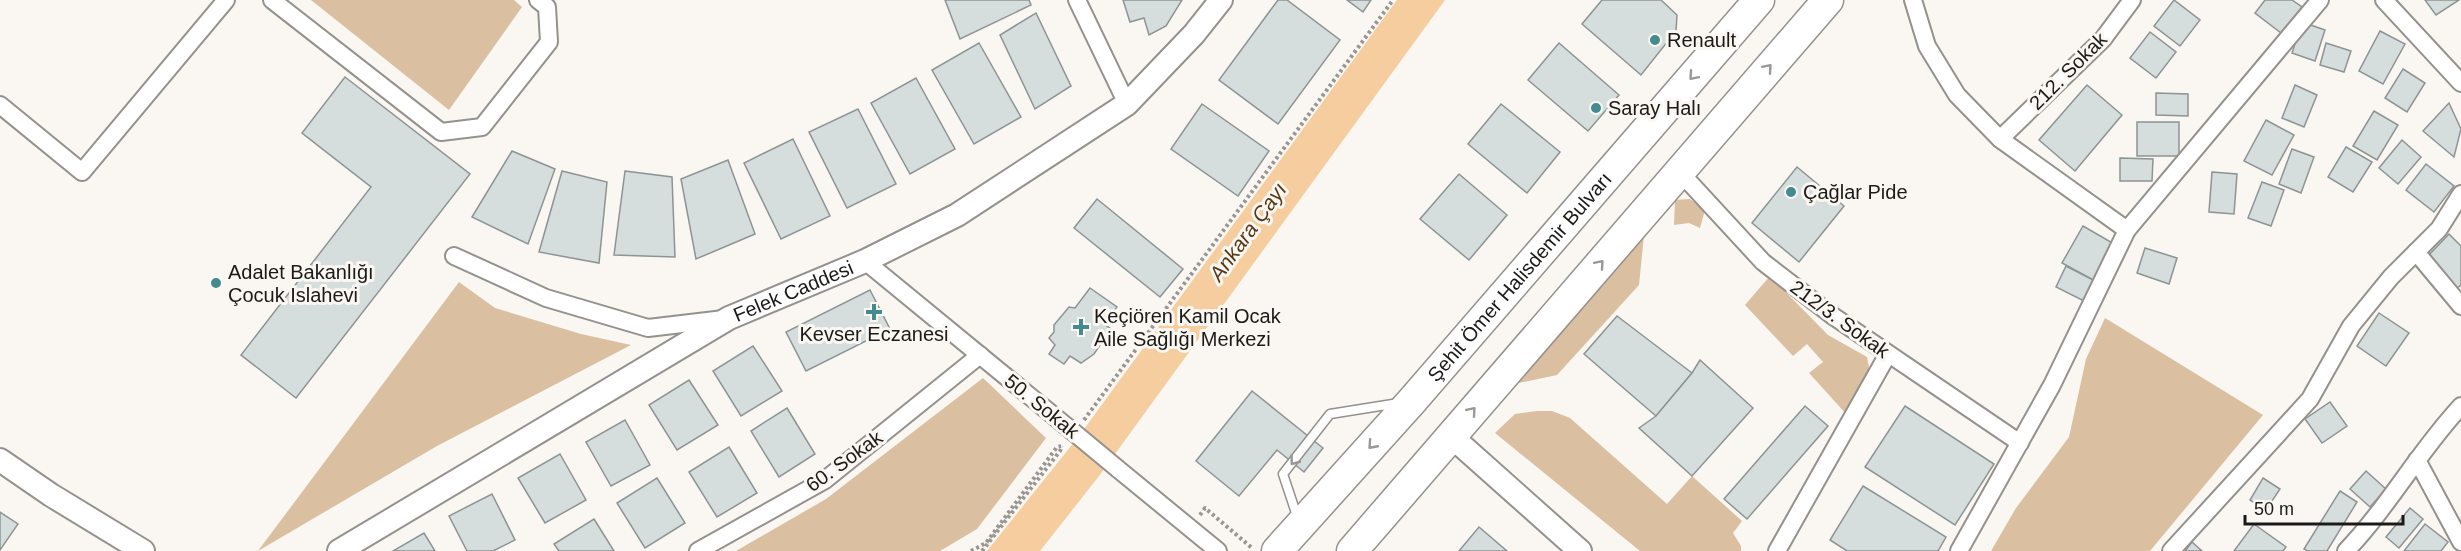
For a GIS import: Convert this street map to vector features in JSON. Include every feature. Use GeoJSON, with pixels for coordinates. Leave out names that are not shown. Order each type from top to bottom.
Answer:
{"type":"FeatureCollection","features":[{"type":"Feature","properties":{"kind":"highway","name":"Şehit Ömer Halisdemir Bulvarı"},"geometry":{"type":"LineString","coordinates":[[1277,551],[1412,400],[1759,0]]}},
{"type":"Feature","properties":{"kind":"highway"},"geometry":{"type":"LineString","coordinates":[[1352,551],[1828,0]]}},
{"type":"Feature","properties":{"kind":"street"},"geometry":{"type":"LineString","coordinates":[[0,105],[82,172],[226,0]]}},
{"type":"Feature","properties":{"kind":"street"},"geometry":{"type":"LineString","coordinates":[[272,0],[441,132],[482,127],[549,42],[547,7],[538,0]]}},
{"type":"Feature","properties":{"kind":"street"},"geometry":{"type":"LineString","coordinates":[[1077,0],[1127,104]]}},
{"type":"Feature","properties":{"kind":"street","name":"Felek Caddesi"},"geometry":{"type":"LineString","coordinates":[[339,551],[729,318],[865,261],[957,215],[1127,104],[1194,34],[1221,0]]}},
{"type":"Feature","properties":{"kind":"street"},"geometry":{"type":"LineString","coordinates":[[1913,0],[1927,45],[1957,95],[2000,139],[2127,230]]}},
{"type":"Feature","properties":{"kind":"street","name":"212. Sokak"},"geometry":{"type":"LineString","coordinates":[[2000,139],[2103,39],[2132,0]]}},
{"type":"Feature","properties":{"kind":"street"},"geometry":{"type":"LineString","coordinates":[[1959,551],[2052,385],[2127,230],[2320,0]]}},
{"type":"Feature","properties":{"kind":"street"},"geometry":{"type":"LineString","coordinates":[[2384,0],[2459,77]]}},
{"type":"Feature","properties":{"kind":"street","name":"212/3. Sokak"},"geometry":{"type":"LineString","coordinates":[[1679,171],[1763,262],[1833,316],[2020,443]]}},
{"type":"Feature","properties":{"kind":"street"},"geometry":{"type":"LineString","coordinates":[[2171,551],[2310,399],[2351,327],[2391,277],[2439,229],[2461,194]]}},
{"type":"Feature","properties":{"kind":"street"},"geometry":{"type":"LineString","coordinates":[[2416,252],[2461,306]]}},
{"type":"Feature","properties":{"kind":"street"},"geometry":{"type":"LineString","coordinates":[[454,256],[546,298],[648,328],[729,318]]}},
{"type":"Feature","properties":{"kind":"street","name":"50. Sokak"},"geometry":{"type":"LineString","coordinates":[[865,261],[1218,551]]}},
{"type":"Feature","properties":{"kind":"street"},"geometry":{"type":"LineString","coordinates":[[1777,551],[1888,354]]}},
{"type":"Feature","properties":{"kind":"street","name":"60. Sokak"},"geometry":{"type":"LineString","coordinates":[[698,551],[825,480],[980,355]]}},
{"type":"Feature","properties":{"kind":"street"},"geometry":{"type":"LineString","coordinates":[[2346,551],[2370,526],[2441,428],[2461,406]]}},
{"type":"Feature","properties":{"kind":"street"},"geometry":{"type":"LineString","coordinates":[[1451,436],[1581,551]]}},
{"type":"Feature","properties":{"kind":"street"},"geometry":{"type":"LineString","coordinates":[[0,460],[51,495],[143,551]]}},
{"type":"Feature","properties":{"kind":"street"},"geometry":{"type":"LineString","coordinates":[[2418,460],[2461,542]]}},
{"type":"Feature","properties":{"kind":"lane"},"geometry":{"type":"LineString","coordinates":[[1300,525],[1283,474],[1330,414],[1412,400]]}},
{"type":"Feature","properties":{"kind":"path"},"geometry":{"type":"LineString","coordinates":[[1089,413],[1393,0]]}},
{"type":"Feature","properties":{"kind":"path"},"geometry":{"type":"LineString","coordinates":[[971,551],[986,543],[1057,447],[1062,446],[982,551]]}},
{"type":"Feature","properties":{"kind":"path"},"geometry":{"type":"LineString","coordinates":[[1205,508],[1255,551]]}},
{"type":"Feature","properties":{"kind":"shaded area"},"geometry":{"type":"Polygon","coordinates":[[[311,0],[514,0],[522,7],[449,110],[311,0]]]}},
{"type":"Feature","properties":{"kind":"shaded area"},"geometry":{"type":"Polygon","coordinates":[[[1690,199],[1705,210],[1700,228],[1689,223],[1674,225],[1675,200],[1690,199]]]}},
{"type":"Feature","properties":{"kind":"shaded area"},"geometry":{"type":"Polygon","coordinates":[[[1644,235],[1639,285],[1557,375],[1514,384],[1644,235]]]}},
{"type":"Feature","properties":{"kind":"shaded area"},"geometry":{"type":"Polygon","coordinates":[[[1770,276],[1828,335],[1867,357],[1870,373],[1848,407],[1848,416],[1809,373],[1823,362],[1807,344],[1793,356],[1745,305],[1770,276]]]}},
{"type":"Feature","properties":{"kind":"shaded area"},"geometry":{"type":"Polygon","coordinates":[[[459,282],[495,308],[581,334],[631,345],[437,446],[258,551],[459,282]]]}},
{"type":"Feature","properties":{"kind":"shaded area"},"geometry":{"type":"Polygon","coordinates":[[[2105,318],[2263,415],[2150,551],[1991,551],[2016,508],[2069,437],[2086,359],[2105,318]]]}},
{"type":"Feature","properties":{"kind":"shaded area"},"geometry":{"type":"Polygon","coordinates":[[[983,378],[1046,438],[977,529],[940,551],[736,551],[826,499],[983,378]]]}},
{"type":"Feature","properties":{"kind":"shaded area"},"geometry":{"type":"Polygon","coordinates":[[[1552,411],[1570,418],[1667,504],[1692,476],[1742,521],[1733,533],[1741,546],[1741,551],[1640,551],[1495,433],[1515,414],[1552,411]]]}},
{"type":"Feature","properties":{"kind":"water","name":"Ankara Çayı"},"geometry":{"type":"Polygon","coordinates":[[[1397,0],[1445,0],[1099,476],[1040,551],[987,551],[1079,436],[1397,0]]]}},
{"type":"Feature","properties":{"kind":"building"},"geometry":{"type":"Polygon","coordinates":[[[945,0],[1029,0],[1031,5],[960,39],[945,0]]]}},
{"type":"Feature","properties":{"kind":"building"},"geometry":{"type":"Polygon","coordinates":[[[1123,0],[1182,0],[1166,26],[1149,35],[1144,18],[1130,22],[1123,0]]]}},
{"type":"Feature","properties":{"kind":"building"},"geometry":{"type":"Polygon","coordinates":[[[1278,0],[1287,0],[1340,40],[1278,124],[1219,80],[1278,0]]]}},
{"type":"Feature","properties":{"kind":"building"},"geometry":{"type":"Polygon","coordinates":[[[1347,0],[1371,0],[1363,12],[1347,0]]]}},
{"type":"Feature","properties":{"kind":"building"},"geometry":{"type":"Polygon","coordinates":[[[1602,0],[1661,0],[1677,15],[1676,31],[1641,75],[1582,24],[1602,0]]]}},
{"type":"Feature","properties":{"kind":"building"},"geometry":{"type":"Polygon","coordinates":[[[2174,0],[2200,20],[2180,46],[2154,26],[2174,0]]]}},
{"type":"Feature","properties":{"kind":"building"},"geometry":{"type":"Polygon","coordinates":[[[2265,0],[2292,0],[2302,7],[2281,33],[2255,13],[2265,0]]]}},
{"type":"Feature","properties":{"kind":"building"},"geometry":{"type":"Polygon","coordinates":[[[2425,0],[2459,0],[2436,15],[2425,0]]]}},
{"type":"Feature","properties":{"kind":"building"},"geometry":{"type":"Polygon","coordinates":[[[1036,13],[1071,86],[1035,109],[1000,35],[1036,13]]]}},
{"type":"Feature","properties":{"kind":"building"},"geometry":{"type":"Polygon","coordinates":[[[2302,22],[2325,30],[2315,61],[2292,53],[2302,22]]]}},
{"type":"Feature","properties":{"kind":"building"},"geometry":{"type":"Polygon","coordinates":[[[2380,31],[2405,44],[2383,84],[2359,71],[2380,31]]]}},
{"type":"Feature","properties":{"kind":"building"},"geometry":{"type":"Polygon","coordinates":[[[2150,32],[2176,52],[2156,78],[2130,58],[2150,32]]]}},
{"type":"Feature","properties":{"kind":"building"},"geometry":{"type":"Polygon","coordinates":[[[979,43],[1021,117],[974,144],[932,70],[979,43]]]}},
{"type":"Feature","properties":{"kind":"building"},"geometry":{"type":"Polygon","coordinates":[[[1559,43],[1619,95],[1588,131],[1528,80],[1559,43]]]}},
{"type":"Feature","properties":{"kind":"building"},"geometry":{"type":"Polygon","coordinates":[[[2326,43],[2351,51],[2344,72],[2320,65],[2326,43]]]}},
{"type":"Feature","properties":{"kind":"building"},"geometry":{"type":"Polygon","coordinates":[[[2403,69],[2425,83],[2407,112],[2385,98],[2403,69]]]}},
{"type":"Feature","properties":{"kind":"building"},"geometry":{"type":"Polygon","coordinates":[[[345,77],[470,174],[296,398],[241,355],[371,187],[302,133],[345,77]]]}},
{"type":"Feature","properties":{"kind":"building"},"geometry":{"type":"Polygon","coordinates":[[[916,78],[955,149],[910,174],[871,103],[916,78]]]}},
{"type":"Feature","properties":{"kind":"building"},"geometry":{"type":"Polygon","coordinates":[[[2087,85],[2122,115],[2075,171],[2039,140],[2087,85]]]}},
{"type":"Feature","properties":{"kind":"building"},"geometry":{"type":"Polygon","coordinates":[[[2295,85],[2317,95],[2304,127],[2282,118],[2295,85]]]}},
{"type":"Feature","properties":{"kind":"building"},"geometry":{"type":"Polygon","coordinates":[[[2156,93],[2188,94],[2188,116],[2156,115],[2156,93]]]}},
{"type":"Feature","properties":{"kind":"building"},"geometry":{"type":"Polygon","coordinates":[[[2449,103],[2461,129],[2454,157],[2423,131],[2449,103]]]}},
{"type":"Feature","properties":{"kind":"building"},"geometry":{"type":"Polygon","coordinates":[[[1202,104],[1269,151],[1238,196],[1171,149],[1202,104]]]}},
{"type":"Feature","properties":{"kind":"building"},"geometry":{"type":"Polygon","coordinates":[[[1501,104],[1560,152],[1527,193],[1468,144],[1501,104]]]}},
{"type":"Feature","properties":{"kind":"building"},"geometry":{"type":"Polygon","coordinates":[[[858,109],[896,184],[847,208],[809,132],[858,109]]]}},
{"type":"Feature","properties":{"kind":"building"},"geometry":{"type":"Polygon","coordinates":[[[2374,111],[2398,125],[2377,160],[2353,146],[2374,111]]]}},
{"type":"Feature","properties":{"kind":"building"},"geometry":{"type":"Polygon","coordinates":[[[2266,120],[2294,135],[2272,175],[2244,161],[2266,120]]]}},
{"type":"Feature","properties":{"kind":"building"},"geometry":{"type":"Polygon","coordinates":[[[2137,122],[2179,122],[2179,156],[2137,156],[2137,122]]]}},
{"type":"Feature","properties":{"kind":"building"},"geometry":{"type":"Polygon","coordinates":[[[793,139],[830,216],[781,239],[744,163],[793,139]]]}},
{"type":"Feature","properties":{"kind":"building"},"geometry":{"type":"Polygon","coordinates":[[[2402,140],[2421,157],[2398,184],[2379,168],[2402,140]]]}},
{"type":"Feature","properties":{"kind":"building"},"geometry":{"type":"Polygon","coordinates":[[[2346,147],[2372,162],[2353,192],[2328,177],[2346,147]]]}},
{"type":"Feature","properties":{"kind":"building"},"geometry":{"type":"Polygon","coordinates":[[[2292,149],[2314,157],[2301,193],[2279,184],[2292,149]]]}},
{"type":"Feature","properties":{"kind":"building"},"geometry":{"type":"Polygon","coordinates":[[[512,151],[555,169],[528,244],[472,217],[512,151]]]}},
{"type":"Feature","properties":{"kind":"building"},"geometry":{"type":"Polygon","coordinates":[[[2120,158],[2153,159],[2152,181],[2120,181],[2120,158]]]}},
{"type":"Feature","properties":{"kind":"building"},"geometry":{"type":"Polygon","coordinates":[[[728,160],[755,234],[696,259],[681,179],[728,160]]]}},
{"type":"Feature","properties":{"kind":"building"},"geometry":{"type":"Polygon","coordinates":[[[2426,164],[2454,186],[2434,212],[2406,190],[2426,164]]]}},
{"type":"Feature","properties":{"kind":"building"},"geometry":{"type":"Polygon","coordinates":[[[1797,167],[1844,206],[1799,262],[1752,223],[1797,167]]]}},
{"type":"Feature","properties":{"kind":"building"},"geometry":{"type":"Polygon","coordinates":[[[562,171],[607,182],[599,263],[539,252],[562,171]]]}},
{"type":"Feature","properties":{"kind":"building"},"geometry":{"type":"Polygon","coordinates":[[[625,171],[672,177],[675,257],[614,255],[625,171]]]}},
{"type":"Feature","properties":{"kind":"building"},"geometry":{"type":"Polygon","coordinates":[[[2212,172],[2237,174],[2234,214],[2209,212],[2212,172]]]}},
{"type":"Feature","properties":{"kind":"building"},"geometry":{"type":"Polygon","coordinates":[[[1459,174],[1507,215],[1469,260],[1420,219],[1459,174]]]}},
{"type":"Feature","properties":{"kind":"building"},"geometry":{"type":"Polygon","coordinates":[[[2262,182],[2284,190],[2271,226],[2248,218],[2262,182]]]}},
{"type":"Feature","properties":{"kind":"building"},"geometry":{"type":"Polygon","coordinates":[[[1097,199],[1183,269],[1160,297],[1074,228],[1097,199]]]}},
{"type":"Feature","properties":{"kind":"building"},"geometry":{"type":"Polygon","coordinates":[[[2083,226],[2116,245],[2097,282],[2062,263],[2083,226]]]}},
{"type":"Feature","properties":{"kind":"building"},"geometry":{"type":"Polygon","coordinates":[[[2449,234],[2461,246],[2461,285],[2456,289],[2425,259],[2449,234]]]}},
{"type":"Feature","properties":{"kind":"building"},"geometry":{"type":"Polygon","coordinates":[[[2145,248],[2177,258],[2169,284],[2137,273],[2145,248]]]}},
{"type":"Feature","properties":{"kind":"building"},"geometry":{"type":"Polygon","coordinates":[[[2066,266],[2097,282],[2086,302],[2056,287],[2066,266]]]}},
{"type":"Feature","properties":{"kind":"building","name":"Keçiören Kamil Ocak Aile Sağlığı Merkezi"},"geometry":{"type":"Polygon","coordinates":[[[1090,288],[1117,307],[1104,324],[1111,329],[1094,354],[1081,363],[1070,356],[1064,364],[1049,354],[1055,345],[1049,338],[1054,332],[1054,325],[1069,307],[1075,308],[1090,288]]]}},
{"type":"Feature","properties":{"kind":"building"},"geometry":{"type":"Polygon","coordinates":[[[870,290],[890,329],[806,371],[786,332],[870,290]]]}},
{"type":"Feature","properties":{"kind":"building"},"geometry":{"type":"Polygon","coordinates":[[[2379,313],[2409,333],[2386,366],[2357,346],[2379,313]]]}},
{"type":"Feature","properties":{"kind":"building"},"geometry":{"type":"Polygon","coordinates":[[[1617,316],[1692,373],[1656,416],[1584,354],[1617,316]]]}},
{"type":"Feature","properties":{"kind":"building"},"geometry":{"type":"Polygon","coordinates":[[[753,346],[782,391],[741,416],[713,371],[753,346]]]}},
{"type":"Feature","properties":{"kind":"building"},"geometry":{"type":"Polygon","coordinates":[[[1700,360],[1753,408],[1692,476],[1639,428],[1656,416],[1700,360]]]}},
{"type":"Feature","properties":{"kind":"building"},"geometry":{"type":"Polygon","coordinates":[[[689,380],[718,425],[677,450],[649,405],[689,380]]]}},
{"type":"Feature","properties":{"kind":"building"},"geometry":{"type":"Polygon","coordinates":[[[1252,391],[1323,448],[1304,472],[1277,450],[1239,496],[1196,461],[1252,391]]]}},
{"type":"Feature","properties":{"kind":"building"},"geometry":{"type":"Polygon","coordinates":[[[2330,402],[2347,426],[2322,443],[2305,419],[2330,402]]]}},
{"type":"Feature","properties":{"kind":"building"},"geometry":{"type":"Polygon","coordinates":[[[1805,406],[1828,426],[1747,519],[1724,499],[1805,406]]]}},
{"type":"Feature","properties":{"kind":"building"},"geometry":{"type":"Polygon","coordinates":[[[1905,406],[1994,464],[1955,525],[1865,467],[1905,406]]]}},
{"type":"Feature","properties":{"kind":"building"},"geometry":{"type":"Polygon","coordinates":[[[787,408],[815,454],[779,477],[751,431],[787,408]]]}},
{"type":"Feature","properties":{"kind":"building"},"geometry":{"type":"Polygon","coordinates":[[[625,420],[650,465],[611,486],[586,442],[625,420]]]}},
{"type":"Feature","properties":{"kind":"building"},"geometry":{"type":"Polygon","coordinates":[[[729,447],[757,493],[717,517],[689,472],[729,447]]]}},
{"type":"Feature","properties":{"kind":"building"},"geometry":{"type":"Polygon","coordinates":[[[560,454],[586,500],[545,523],[518,478],[560,454]]]}},
{"type":"Feature","properties":{"kind":"building"},"geometry":{"type":"Polygon","coordinates":[[[2366,471],[2386,489],[2370,507],[2350,489],[2366,471]]]}},
{"type":"Feature","properties":{"kind":"building"},"geometry":{"type":"Polygon","coordinates":[[[657,478],[685,523],[645,548],[617,503],[657,478]]]}},
{"type":"Feature","properties":{"kind":"building"},"geometry":{"type":"Polygon","coordinates":[[[2263,478],[2280,489],[2266,510],[2250,500],[2263,478]]]}},
{"type":"Feature","properties":{"kind":"building"},"geometry":{"type":"Polygon","coordinates":[[[1863,486],[1946,537],[1938,551],[1847,551],[1830,540],[1863,486]]]}},
{"type":"Feature","properties":{"kind":"building"},"geometry":{"type":"Polygon","coordinates":[[[2340,491],[2357,502],[2327,551],[2304,549],[2340,491]]]}},
{"type":"Feature","properties":{"kind":"building"},"geometry":{"type":"Polygon","coordinates":[[[492,494],[515,540],[493,551],[467,551],[449,516],[492,494]]]}},
{"type":"Feature","properties":{"kind":"building"},"geometry":{"type":"Polygon","coordinates":[[[2410,508],[2423,519],[2399,548],[2386,537],[2410,508]]]}},
{"type":"Feature","properties":{"kind":"building"},"geometry":{"type":"Polygon","coordinates":[[[0,512],[18,524],[0,550],[0,512]]]}},
{"type":"Feature","properties":{"kind":"building"},"geometry":{"type":"Polygon","coordinates":[[[594,519],[614,551],[559,551],[554,544],[594,519]]]}},
{"type":"Feature","properties":{"kind":"building"},"geometry":{"type":"Polygon","coordinates":[[[2254,524],[2286,547],[2283,551],[2234,551],[2254,524]]]}},
{"type":"Feature","properties":{"kind":"building"},"geometry":{"type":"Polygon","coordinates":[[[2425,524],[2448,542],[2441,551],[2404,551],[2425,524]]]}},
{"type":"Feature","properties":{"kind":"building"},"geometry":{"type":"Polygon","coordinates":[[[1479,527],[1507,551],[1459,551],[1479,527]]]}},
{"type":"Feature","properties":{"kind":"building"},"geometry":{"type":"Polygon","coordinates":[[[424,533],[435,551],[393,551],[424,533]]]}},
{"type":"Feature","properties":{"kind":"building"},"geometry":{"type":"Polygon","coordinates":[[[2192,542],[2202,551],[2185,551],[2192,542]]]}},
{"type":"Feature","properties":{"kind":"place","name":"Renault"},"geometry":{"type":"Point","coordinates":[1655,40]}},
{"type":"Feature","properties":{"kind":"place","name":"Saray Halı"},"geometry":{"type":"Point","coordinates":[1596,108]}},
{"type":"Feature","properties":{"kind":"place","name":"Çağlar Pide"},"geometry":{"type":"Point","coordinates":[1791,192]}},
{"type":"Feature","properties":{"kind":"place","name":"Adalet Bakanlığı Çocuk Islahevi"},"geometry":{"type":"Point","coordinates":[216,283]}},
{"type":"Feature","properties":{"kind":"place","name":"Kevser Eczanesi"},"geometry":{"type":"Point","coordinates":[874,312]}},
{"type":"Feature","properties":{"kind":"place","name":"Keçiören Kamil Ocak Aile Sağlığı Merkezi"},"geometry":{"type":"Point","coordinates":[1081,327]}}]}
